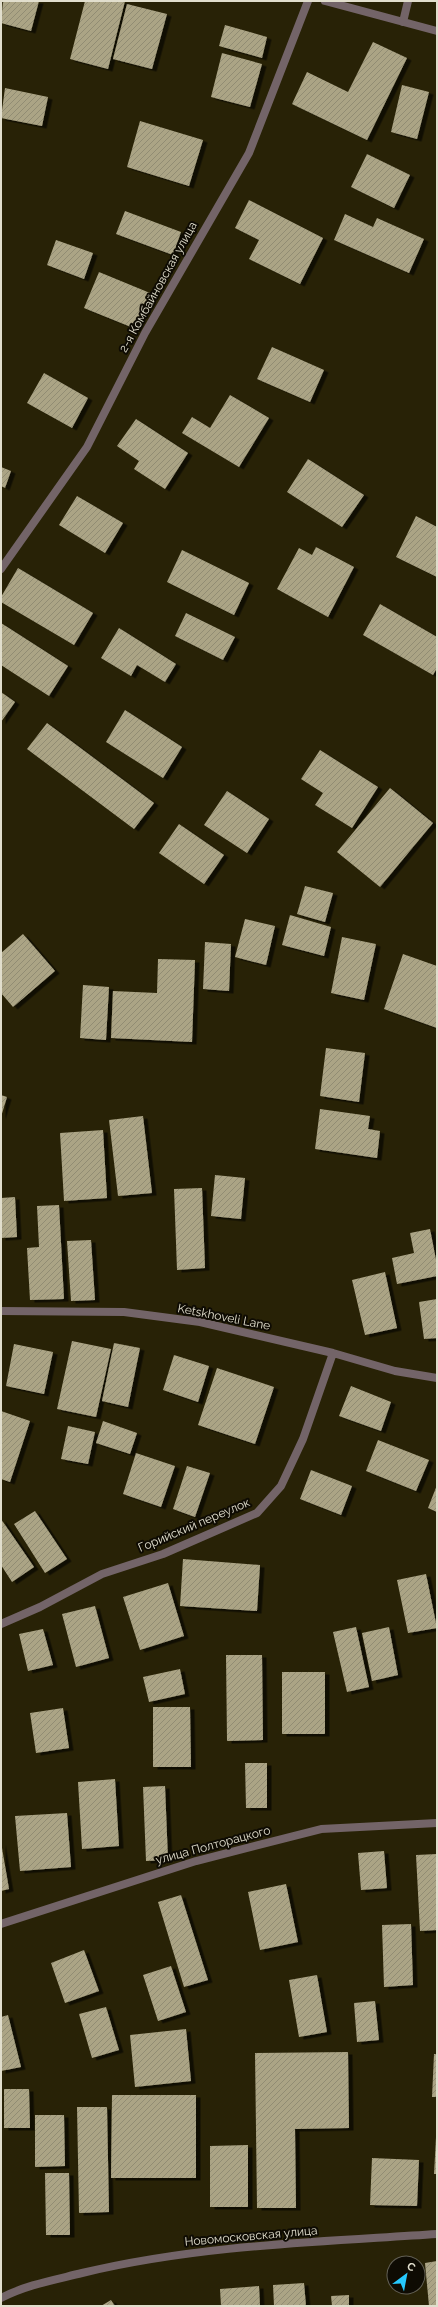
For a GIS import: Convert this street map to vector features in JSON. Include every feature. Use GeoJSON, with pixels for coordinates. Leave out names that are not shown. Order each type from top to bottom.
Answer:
{"type":"FeatureCollection","features":[{"type":"Feature","properties":{"kind":"street","name":"2-я Комбайновская улица"},"geometry":{"type":"LineString","coordinates":[[1,569],[87,447],[145,333],[249,153],[308,1]]}},
{"type":"Feature","properties":{"kind":"street"},"geometry":{"type":"LineString","coordinates":[[325,1],[437,31]]}},
{"type":"Feature","properties":{"kind":"street"},"geometry":{"type":"LineString","coordinates":[[403,22],[408,1]]}},
{"type":"Feature","properties":{"kind":"street","name":"Ketskhoveli Lane"},"geometry":{"type":"LineString","coordinates":[[1,1311],[124,1312],[200,1322],[333,1353],[395,1371],[437,1378]]}},
{"type":"Feature","properties":{"kind":"street","name":"Горийский переулок"},"geometry":{"type":"LineString","coordinates":[[1,1624],[40,1607],[102,1574],[163,1554],[257,1513],[281,1486],[303,1439],[333,1353]]}},
{"type":"Feature","properties":{"kind":"street","name":"улица Полторацкого"},"geometry":{"type":"LineString","coordinates":[[1,1924],[196,1861],[321,1829],[437,1823]]}},
{"type":"Feature","properties":{"kind":"street","name":"Новомосковская улица"},"geometry":{"type":"LineString","coordinates":[[1,2298],[17,2290],[123,2263],[214,2249],[437,2234]]}},
{"type":"Feature","properties":{"kind":"building"},"geometry":{"type":"Polygon","coordinates":[[[3,1],[39,1],[31,31],[1,23],[3,1]]]}},
{"type":"Feature","properties":{"kind":"building"},"geometry":{"type":"Polygon","coordinates":[[[85,1],[125,1],[108,69],[70,59],[85,1]]]}},
{"type":"Feature","properties":{"kind":"building"},"geometry":{"type":"Polygon","coordinates":[[[127,4],[167,14],[152,69],[113,59],[127,4]]]}},
{"type":"Feature","properties":{"kind":"building"},"geometry":{"type":"Polygon","coordinates":[[[225,25],[267,37],[262,58],[219,46],[225,25]]]}},
{"type":"Feature","properties":{"kind":"building"},"geometry":{"type":"Polygon","coordinates":[[[373,42],[407,58],[367,140],[292,104],[307,72],[348,92],[373,42]]]}},
{"type":"Feature","properties":{"kind":"building"},"geometry":{"type":"Polygon","coordinates":[[[222,53],[262,64],[250,107],[211,97],[222,53]]]}},
{"type":"Feature","properties":{"kind":"building"},"geometry":{"type":"Polygon","coordinates":[[[402,85],[429,92],[417,139],[391,132],[402,85]]]}},
{"type":"Feature","properties":{"kind":"building"},"geometry":{"type":"Polygon","coordinates":[[[5,88],[48,97],[42,126],[1,118],[5,88]]]}},
{"type":"Feature","properties":{"kind":"building"},"geometry":{"type":"Polygon","coordinates":[[[140,121],[203,140],[189,186],[127,167],[140,121]]]}},
{"type":"Feature","properties":{"kind":"building"},"geometry":{"type":"Polygon","coordinates":[[[367,154],[410,175],[394,208],[351,187],[367,154]]]}},
{"type":"Feature","properties":{"kind":"building"},"geometry":{"type":"Polygon","coordinates":[[[249,200],[323,238],[300,284],[249,259],[259,240],[235,228],[249,200]]]}},
{"type":"Feature","properties":{"kind":"building"},"geometry":{"type":"Polygon","coordinates":[[[125,211],[181,232],[173,255],[116,234],[125,211]]]}},
{"type":"Feature","properties":{"kind":"building"},"geometry":{"type":"Polygon","coordinates":[[[345,214],[373,227],[377,218],[424,239],[409,273],[334,240],[345,214]]]}},
{"type":"Feature","properties":{"kind":"building"},"geometry":{"type":"Polygon","coordinates":[[[56,240],[93,253],[84,279],[47,265],[56,240]]]}},
{"type":"Feature","properties":{"kind":"building"},"geometry":{"type":"Polygon","coordinates":[[[99,272],[150,293],[136,329],[84,308],[99,272]]]}},
{"type":"Feature","properties":{"kind":"building"},"geometry":{"type":"Polygon","coordinates":[[[272,347],[324,370],[310,402],[257,379],[272,347]]]}},
{"type":"Feature","properties":{"kind":"building"},"geometry":{"type":"Polygon","coordinates":[[[44,373],[88,398],[72,428],[27,403],[44,373]]]}},
{"type":"Feature","properties":{"kind":"building"},"geometry":{"type":"Polygon","coordinates":[[[230,395],[269,418],[239,467],[182,433],[192,417],[210,428],[230,395]]]}},
{"type":"Feature","properties":{"kind":"building"},"geometry":{"type":"Polygon","coordinates":[[[136,419],[188,453],[165,489],[134,469],[139,461],[117,446],[136,419]]]}},
{"type":"Feature","properties":{"kind":"building"},"geometry":{"type":"Polygon","coordinates":[[[308,459],[364,495],[342,527],[287,492],[308,459]]]}},
{"type":"Feature","properties":{"kind":"building"},"geometry":{"type":"Polygon","coordinates":[[[1,467],[11,471],[5,488],[1,486],[1,467]]]}},
{"type":"Feature","properties":{"kind":"building"},"geometry":{"type":"Polygon","coordinates":[[[77,496],[123,523],[105,553],[59,525],[77,496]]]}},
{"type":"Feature","properties":{"kind":"building"},"geometry":{"type":"Polygon","coordinates":[[[416,516],[437,527],[437,577],[396,557],[416,516]]]}},
{"type":"Feature","properties":{"kind":"building"},"geometry":{"type":"Polygon","coordinates":[[[316,547],[354,567],[328,617],[277,589],[299,548],[312,555],[316,547]]]}},
{"type":"Feature","properties":{"kind":"building"},"geometry":{"type":"Polygon","coordinates":[[[182,550],[249,583],[234,615],[167,582],[182,550]]]}},
{"type":"Feature","properties":{"kind":"building"},"geometry":{"type":"Polygon","coordinates":[[[18,568],[93,613],[74,645],[1,602],[1,597],[18,568]]]}},
{"type":"Feature","properties":{"kind":"building"},"geometry":{"type":"Polygon","coordinates":[[[380,604],[437,637],[437,668],[433,675],[363,635],[380,604]]]}},
{"type":"Feature","properties":{"kind":"building"},"geometry":{"type":"Polygon","coordinates":[[[186,613],[235,637],[223,660],[175,636],[186,613]]]}},
{"type":"Feature","properties":{"kind":"building"},"geometry":{"type":"Polygon","coordinates":[[[1,623],[68,666],[49,696],[1,665],[1,623]]]}},
{"type":"Feature","properties":{"kind":"building"},"geometry":{"type":"Polygon","coordinates":[[[119,628],[176,664],[165,682],[137,665],[131,676],[101,658],[119,628]]]}},
{"type":"Feature","properties":{"kind":"building"},"geometry":{"type":"Polygon","coordinates":[[[1,692],[15,702],[1,722],[1,692]]]}},
{"type":"Feature","properties":{"kind":"building"},"geometry":{"type":"Polygon","coordinates":[[[125,710],[182,747],[163,778],[106,742],[125,710]]]}},
{"type":"Feature","properties":{"kind":"building"},"geometry":{"type":"Polygon","coordinates":[[[47,723],[154,803],[134,829],[27,749],[47,723]]]}},
{"type":"Feature","properties":{"kind":"building"},"geometry":{"type":"Polygon","coordinates":[[[320,750],[378,787],[352,828],[315,805],[323,793],[301,779],[320,750]]]}},
{"type":"Feature","properties":{"kind":"building"},"geometry":{"type":"Polygon","coordinates":[[[390,788],[433,823],[380,887],[337,852],[390,788]]]}},
{"type":"Feature","properties":{"kind":"building"},"geometry":{"type":"Polygon","coordinates":[[[227,791],[269,819],[247,853],[204,825],[227,791]]]}},
{"type":"Feature","properties":{"kind":"building"},"geometry":{"type":"Polygon","coordinates":[[[179,824],[224,855],[204,884],[159,853],[179,824]]]}},
{"type":"Feature","properties":{"kind":"building"},"geometry":{"type":"Polygon","coordinates":[[[305,886],[333,893],[325,922],[297,914],[305,886]]]}},
{"type":"Feature","properties":{"kind":"building"},"geometry":{"type":"Polygon","coordinates":[[[290,915],[331,927],[324,956],[282,945],[290,915]]]}},
{"type":"Feature","properties":{"kind":"building"},"geometry":{"type":"Polygon","coordinates":[[[245,919],[275,926],[266,965],[235,957],[245,919]]]}},
{"type":"Feature","properties":{"kind":"building"},"geometry":{"type":"Polygon","coordinates":[[[23,934],[55,971],[13,1007],[1,993],[1,953],[23,934]]]}},
{"type":"Feature","properties":{"kind":"building"},"geometry":{"type":"Polygon","coordinates":[[[342,937],[376,944],[364,1000],[331,993],[342,937]]]}},
{"type":"Feature","properties":{"kind":"building"},"geometry":{"type":"Polygon","coordinates":[[[205,942],[231,944],[229,991],[203,989],[205,942]]]}},
{"type":"Feature","properties":{"kind":"building"},"geometry":{"type":"Polygon","coordinates":[[[403,954],[437,966],[437,1028],[384,1009],[403,954]]]}},
{"type":"Feature","properties":{"kind":"building"},"geometry":{"type":"Polygon","coordinates":[[[158,959],[195,960],[192,1042],[111,1038],[113,991],[157,993],[158,959]]]}},
{"type":"Feature","properties":{"kind":"building"},"geometry":{"type":"Polygon","coordinates":[[[83,985],[109,987],[106,1040],[80,1038],[83,985]]]}},
{"type":"Feature","properties":{"kind":"building"},"geometry":{"type":"Polygon","coordinates":[[[326,1048],[365,1053],[359,1102],[320,1096],[326,1048]]]}},
{"type":"Feature","properties":{"kind":"building"},"geometry":{"type":"Polygon","coordinates":[[[1,1095],[7,1097],[1,1117],[1,1095]]]}},
{"type":"Feature","properties":{"kind":"building"},"geometry":{"type":"Polygon","coordinates":[[[320,1109],[370,1116],[368,1129],[380,1131],[377,1158],[315,1149],[320,1109]]]}},
{"type":"Feature","properties":{"kind":"building"},"geometry":{"type":"Polygon","coordinates":[[[143,1116],[152,1193],[118,1196],[109,1120],[143,1116]]]}},
{"type":"Feature","properties":{"kind":"building"},"geometry":{"type":"Polygon","coordinates":[[[103,1130],[107,1198],[64,1201],[60,1133],[103,1130]]]}},
{"type":"Feature","properties":{"kind":"building"},"geometry":{"type":"Polygon","coordinates":[[[215,1175],[245,1178],[241,1219],[211,1216],[215,1175]]]}},
{"type":"Feature","properties":{"kind":"building"},"geometry":{"type":"Polygon","coordinates":[[[202,1188],[205,1268],[177,1270],[174,1189],[202,1188]]]}},
{"type":"Feature","properties":{"kind":"building"},"geometry":{"type":"Polygon","coordinates":[[[15,1197],[17,1237],[1,1238],[1,1198],[15,1197]]]}},
{"type":"Feature","properties":{"kind":"building"},"geometry":{"type":"Polygon","coordinates":[[[59,1205],[64,1299],[30,1300],[27,1248],[39,1247],[37,1206],[59,1205]]]}},
{"type":"Feature","properties":{"kind":"building"},"geometry":{"type":"Polygon","coordinates":[[[430,1229],[437,1265],[437,1276],[397,1284],[392,1258],[414,1253],[410,1233],[430,1229]]]}},
{"type":"Feature","properties":{"kind":"building"},"geometry":{"type":"Polygon","coordinates":[[[91,1240],[95,1300],[71,1301],[67,1241],[91,1240]]]}},
{"type":"Feature","properties":{"kind":"building"},"geometry":{"type":"Polygon","coordinates":[[[385,1272],[397,1328],[365,1335],[352,1280],[385,1272]]]}},
{"type":"Feature","properties":{"kind":"building"},"geometry":{"type":"Polygon","coordinates":[[[437,1299],[437,1338],[424,1339],[419,1302],[437,1299]]]}},
{"type":"Feature","properties":{"kind":"building"},"geometry":{"type":"Polygon","coordinates":[[[72,1341],[111,1349],[96,1417],[57,1409],[72,1341]]]}},
{"type":"Feature","properties":{"kind":"building"},"geometry":{"type":"Polygon","coordinates":[[[114,1343],[140,1348],[128,1407],[102,1401],[114,1343]]]}},
{"type":"Feature","properties":{"kind":"building"},"geometry":{"type":"Polygon","coordinates":[[[14,1344],[53,1352],[44,1394],[6,1386],[14,1344]]]}},
{"type":"Feature","properties":{"kind":"building"},"geometry":{"type":"Polygon","coordinates":[[[174,1355],[209,1366],[198,1402],[163,1390],[174,1355]]]}},
{"type":"Feature","properties":{"kind":"building"},"geometry":{"type":"Polygon","coordinates":[[[217,1368],[274,1387],[255,1444],[198,1425],[217,1368]]]}},
{"type":"Feature","properties":{"kind":"building"},"geometry":{"type":"Polygon","coordinates":[[[351,1386],[391,1402],[381,1431],[339,1416],[351,1386]]]}},
{"type":"Feature","properties":{"kind":"building"},"geometry":{"type":"Polygon","coordinates":[[[1,1411],[30,1421],[10,1482],[1,1479],[1,1411]]]}},
{"type":"Feature","properties":{"kind":"building"},"geometry":{"type":"Polygon","coordinates":[[[103,1421],[137,1433],[130,1454],[96,1443],[103,1421]]]}},
{"type":"Feature","properties":{"kind":"building"},"geometry":{"type":"Polygon","coordinates":[[[68,1426],[95,1432],[88,1464],[61,1459],[68,1426]]]}},
{"type":"Feature","properties":{"kind":"building"},"geometry":{"type":"Polygon","coordinates":[[[378,1440],[429,1460],[416,1491],[366,1471],[378,1440]]]}},
{"type":"Feature","properties":{"kind":"building"},"geometry":{"type":"Polygon","coordinates":[[[136,1453],[175,1466],[161,1507],[123,1494],[136,1453]]]}},
{"type":"Feature","properties":{"kind":"building"},"geometry":{"type":"Polygon","coordinates":[[[187,1466],[210,1473],[195,1517],[173,1509],[187,1466]]]}},
{"type":"Feature","properties":{"kind":"building"},"geometry":{"type":"Polygon","coordinates":[[[311,1470],[352,1486],[341,1515],[300,1499],[311,1470]]]}},
{"type":"Feature","properties":{"kind":"building"},"geometry":{"type":"Polygon","coordinates":[[[437,1485],[437,1512],[428,1508],[437,1485]]]}},
{"type":"Feature","properties":{"kind":"building"},"geometry":{"type":"Polygon","coordinates":[[[35,1511],[67,1559],[45,1573],[14,1524],[35,1511]]]}},
{"type":"Feature","properties":{"kind":"building"},"geometry":{"type":"Polygon","coordinates":[[[1,1519],[34,1567],[12,1582],[1,1565],[1,1519]]]}},
{"type":"Feature","properties":{"kind":"building"},"geometry":{"type":"Polygon","coordinates":[[[183,1559],[260,1565],[257,1611],[180,1606],[183,1559]]]}},
{"type":"Feature","properties":{"kind":"building"},"geometry":{"type":"Polygon","coordinates":[[[426,1574],[437,1628],[408,1633],[397,1580],[426,1574]]]}},
{"type":"Feature","properties":{"kind":"building"},"geometry":{"type":"Polygon","coordinates":[[[168,1583],[184,1636],[140,1650],[123,1597],[168,1583]]]}},
{"type":"Feature","properties":{"kind":"building"},"geometry":{"type":"Polygon","coordinates":[[[95,1606],[109,1658],[76,1667],[62,1614],[95,1606]]]}},
{"type":"Feature","properties":{"kind":"building"},"geometry":{"type":"Polygon","coordinates":[[[356,1627],[369,1687],[347,1692],[333,1632],[356,1627]]]}},
{"type":"Feature","properties":{"kind":"building"},"geometry":{"type":"Polygon","coordinates":[[[389,1627],[398,1675],[372,1681],[362,1633],[389,1627]]]}},
{"type":"Feature","properties":{"kind":"building"},"geometry":{"type":"Polygon","coordinates":[[[43,1629],[53,1665],[28,1671],[19,1634],[43,1629]]]}},
{"type":"Feature","properties":{"kind":"building"},"geometry":{"type":"Polygon","coordinates":[[[226,1655],[262,1655],[263,1740],[227,1741],[226,1655]]]}},
{"type":"Feature","properties":{"kind":"building"},"geometry":{"type":"Polygon","coordinates":[[[180,1669],[185,1694],[149,1702],[143,1677],[180,1669]]]}},
{"type":"Feature","properties":{"kind":"building"},"geometry":{"type":"Polygon","coordinates":[[[282,1672],[325,1672],[325,1734],[282,1734],[282,1672]]]}},
{"type":"Feature","properties":{"kind":"building"},"geometry":{"type":"Polygon","coordinates":[[[153,1707],[190,1707],[191,1767],[153,1767],[153,1707]]]}},
{"type":"Feature","properties":{"kind":"building"},"geometry":{"type":"Polygon","coordinates":[[[63,1708],[69,1748],[36,1753],[30,1713],[63,1708]]]}},
{"type":"Feature","properties":{"kind":"building"},"geometry":{"type":"Polygon","coordinates":[[[245,1763],[267,1763],[267,1808],[246,1808],[245,1763]]]}},
{"type":"Feature","properties":{"kind":"building"},"geometry":{"type":"Polygon","coordinates":[[[115,1779],[119,1846],[82,1849],[78,1782],[115,1779]]]}},
{"type":"Feature","properties":{"kind":"building"},"geometry":{"type":"Polygon","coordinates":[[[165,1786],[168,1860],[146,1861],[143,1787],[165,1786]]]}},
{"type":"Feature","properties":{"kind":"building"},"geometry":{"type":"Polygon","coordinates":[[[67,1813],[71,1867],[20,1871],[15,1816],[67,1813]]]}},
{"type":"Feature","properties":{"kind":"building"},"geometry":{"type":"Polygon","coordinates":[[[1,1842],[9,1889],[1,1891],[1,1842]]]}},
{"type":"Feature","properties":{"kind":"building"},"geometry":{"type":"Polygon","coordinates":[[[384,1851],[387,1888],[361,1890],[358,1853],[384,1851]]]}},
{"type":"Feature","properties":{"kind":"building"},"geometry":{"type":"Polygon","coordinates":[[[437,1854],[437,1930],[420,1931],[416,1855],[437,1854]]]}},
{"type":"Feature","properties":{"kind":"building"},"geometry":{"type":"Polygon","coordinates":[[[286,1884],[298,1942],[260,1950],[248,1892],[286,1884]]]}},
{"type":"Feature","properties":{"kind":"building"},"geometry":{"type":"Polygon","coordinates":[[[181,1895],[208,1980],[184,1987],[158,1902],[181,1895]]]}},
{"type":"Feature","properties":{"kind":"building"},"geometry":{"type":"Polygon","coordinates":[[[411,1924],[413,1985],[384,1987],[382,1925],[411,1924]]]}},
{"type":"Feature","properties":{"kind":"building"},"geometry":{"type":"Polygon","coordinates":[[[84,1950],[99,1991],[65,2003],[51,1963],[84,1950]]]}},
{"type":"Feature","properties":{"kind":"building"},"geometry":{"type":"Polygon","coordinates":[[[171,1966],[186,2012],[158,2021],[143,1975],[171,1966]]]}},
{"type":"Feature","properties":{"kind":"building"},"geometry":{"type":"Polygon","coordinates":[[[317,1975],[327,2032],[299,2037],[289,1980],[317,1975]]]}},
{"type":"Feature","properties":{"kind":"building"},"geometry":{"type":"Polygon","coordinates":[[[375,2001],[379,2040],[357,2042],[354,2003],[375,2001]]]}},
{"type":"Feature","properties":{"kind":"building"},"geometry":{"type":"Polygon","coordinates":[[[106,2007],[119,2050],[92,2058],[79,2014],[106,2007]]]}},
{"type":"Feature","properties":{"kind":"building"},"geometry":{"type":"Polygon","coordinates":[[[8,2015],[21,2067],[1,2071],[1,2017],[8,2015]]]}},
{"type":"Feature","properties":{"kind":"building"},"geometry":{"type":"Polygon","coordinates":[[[186,2029],[191,2081],[135,2087],[130,2035],[186,2029]]]}},
{"type":"Feature","properties":{"kind":"building"},"geometry":{"type":"Polygon","coordinates":[[[348,2052],[349,2128],[295,2129],[296,2208],[257,2208],[255,2053],[348,2052]]]}},
{"type":"Feature","properties":{"kind":"building"},"geometry":{"type":"Polygon","coordinates":[[[434,2054],[437,2054],[437,2097],[432,2097],[434,2054]]]}},
{"type":"Feature","properties":{"kind":"building"},"geometry":{"type":"Polygon","coordinates":[[[4,2089],[29,2089],[30,2128],[4,2128],[4,2089]]]}},
{"type":"Feature","properties":{"kind":"building"},"geometry":{"type":"Polygon","coordinates":[[[112,2095],[196,2095],[196,2178],[111,2178],[112,2095]]]}},
{"type":"Feature","properties":{"kind":"building"},"geometry":{"type":"Polygon","coordinates":[[[77,2107],[107,2107],[109,2212],[79,2213],[77,2107]]]}},
{"type":"Feature","properties":{"kind":"building"},"geometry":{"type":"Polygon","coordinates":[[[35,2115],[64,2115],[65,2166],[35,2167],[35,2115]]]}},
{"type":"Feature","properties":{"kind":"building"},"geometry":{"type":"Polygon","coordinates":[[[436,2137],[437,2174],[434,2174],[436,2137]]]}},
{"type":"Feature","properties":{"kind":"building"},"geometry":{"type":"Polygon","coordinates":[[[248,2145],[248,2207],[210,2207],[210,2146],[248,2145]]]}},
{"type":"Feature","properties":{"kind":"building"},"geometry":{"type":"Polygon","coordinates":[[[372,2158],[419,2160],[417,2206],[370,2205],[372,2158]]]}},
{"type":"Feature","properties":{"kind":"building"},"geometry":{"type":"Polygon","coordinates":[[[45,2173],[69,2173],[70,2235],[46,2235],[45,2173]]]}},
{"type":"Feature","properties":{"kind":"building"},"geometry":{"type":"Polygon","coordinates":[[[437,2261],[437,2306],[429,2306],[426,2263],[437,2261]]]}},
{"type":"Feature","properties":{"kind":"building"},"geometry":{"type":"Polygon","coordinates":[[[304,2283],[306,2306],[274,2306],[273,2285],[304,2283]]]}},
{"type":"Feature","properties":{"kind":"building"},"geometry":{"type":"Polygon","coordinates":[[[259,2286],[260,2306],[221,2306],[220,2289],[259,2286]]]}},
{"type":"Feature","properties":{"kind":"building"},"geometry":{"type":"Polygon","coordinates":[[[349,2295],[349,2306],[332,2306],[331,2296],[349,2295]]]}},
{"type":"Feature","properties":{"kind":"building"},"geometry":{"type":"Polygon","coordinates":[[[111,2300],[115,2306],[101,2306],[111,2300]]]}}]}
